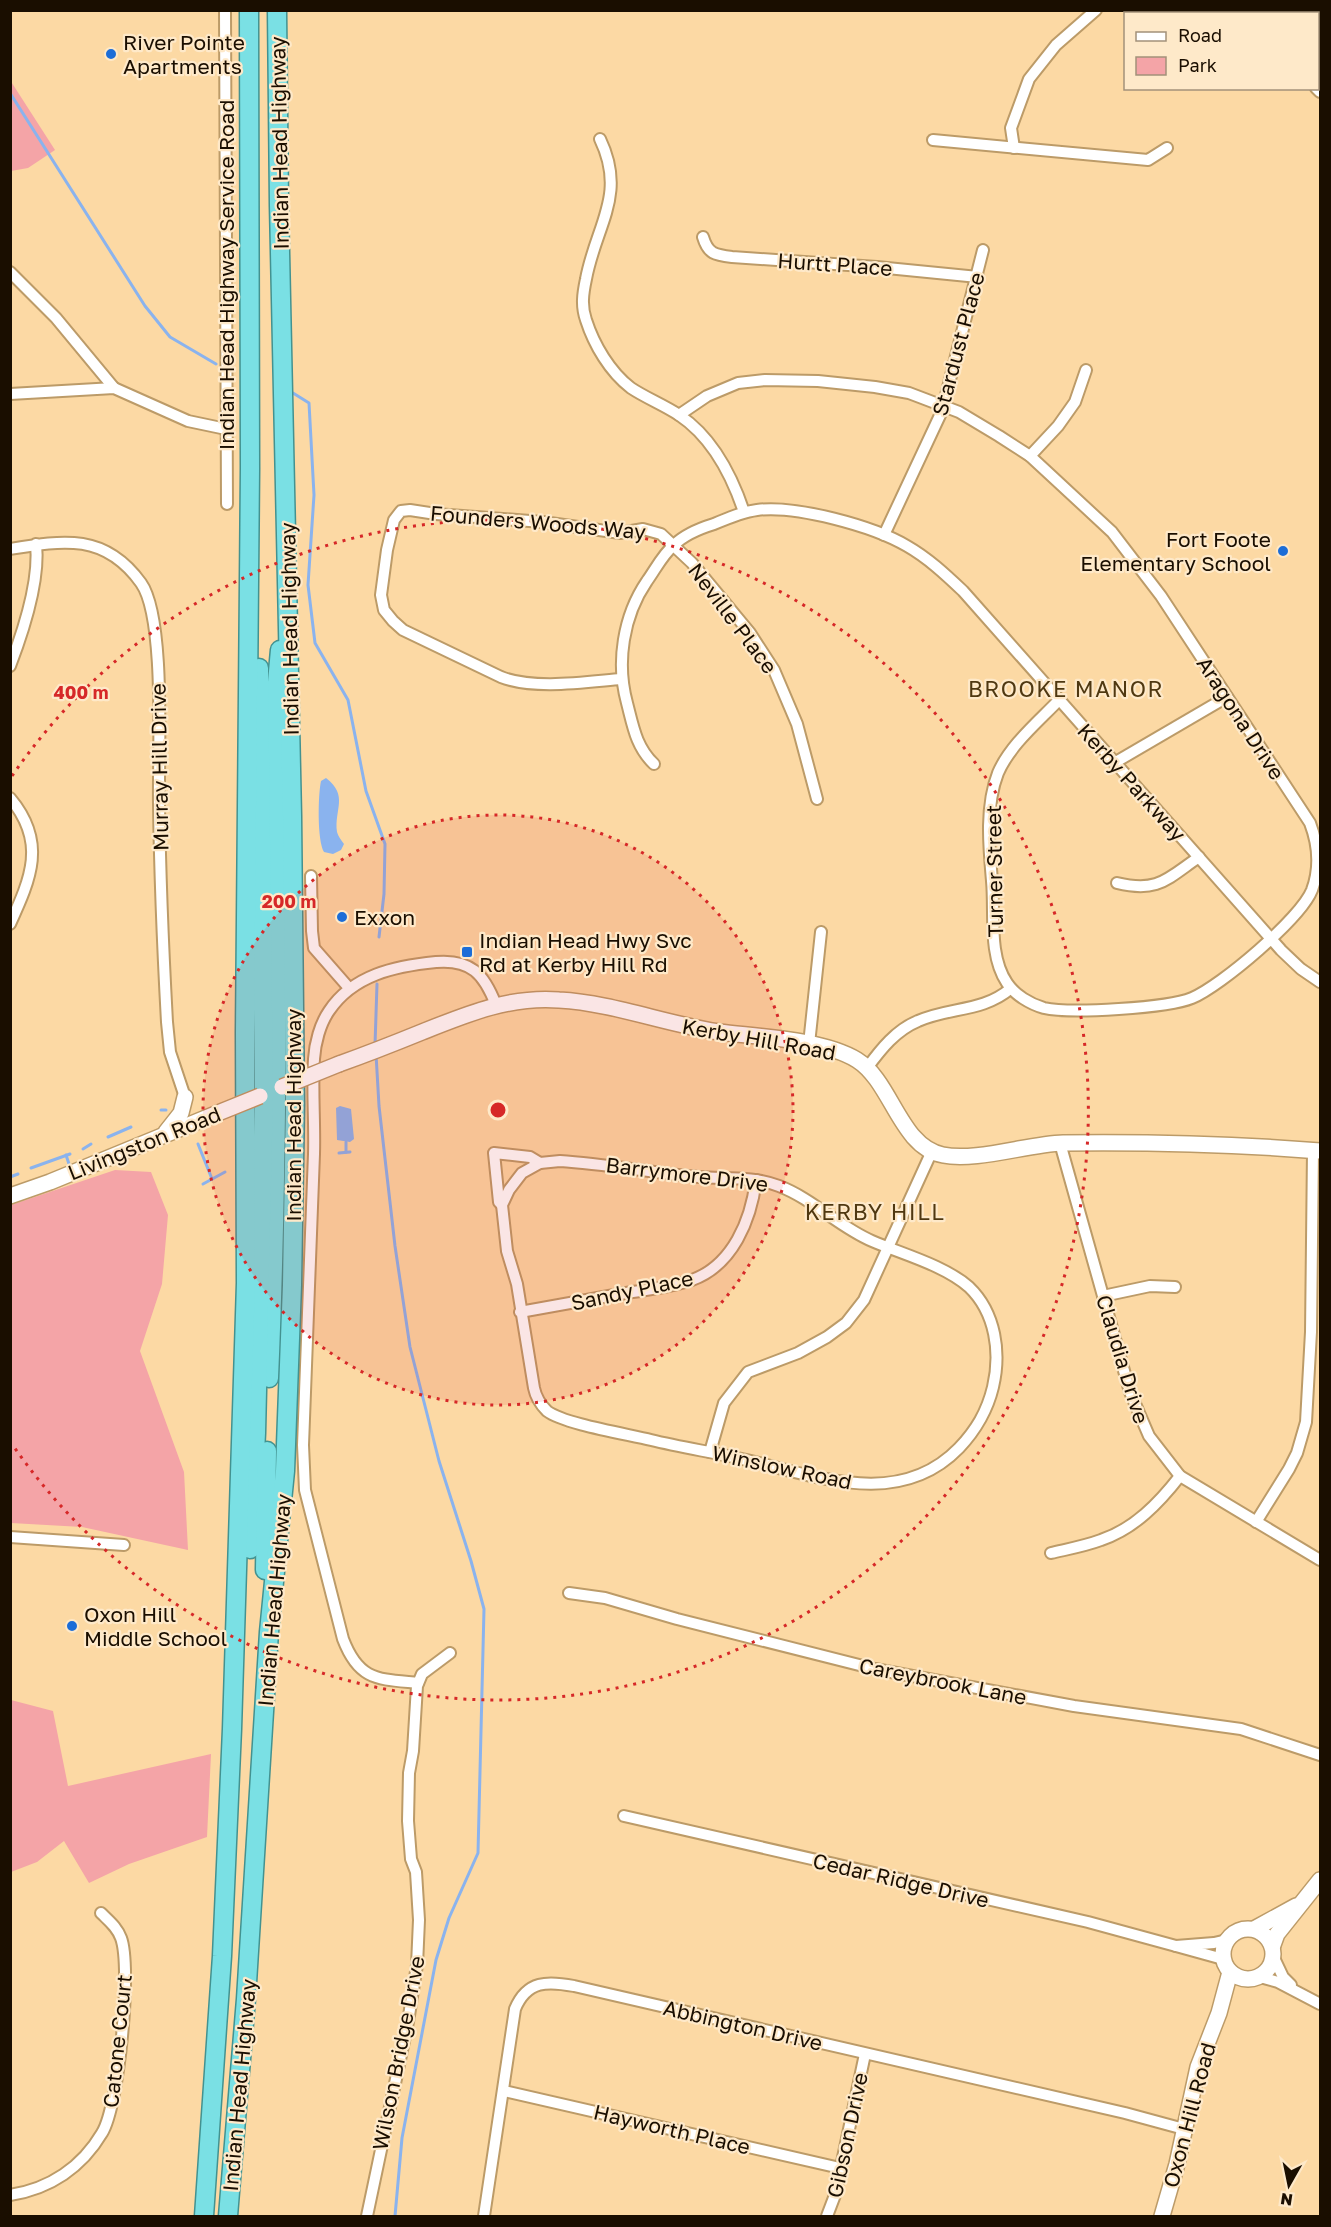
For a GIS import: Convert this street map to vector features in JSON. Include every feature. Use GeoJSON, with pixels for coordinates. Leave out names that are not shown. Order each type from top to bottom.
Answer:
{"type":"FeatureCollection","features":[{"type":"Feature","properties":{"kind":"highway","name":"Indian Head Highway"},"geometry":{"type":"LineString","coordinates":[[204,2217],[222,1956],[232,1729],[246,1283],[245,1020],[250,468],[249,10]]}},
{"type":"Feature","properties":{"kind":"highway","name":"Indian Head Highway"},"geometry":{"type":"LineString","coordinates":[[228,2217],[246,1999],[270,1632],[285,1471],[292,1274],[295,1104],[277,10]]}},
{"type":"Feature","properties":{"kind":"highway"},"geometry":{"type":"LineString","coordinates":[[250,468],[261,694],[271,1092],[274,1273],[264,1566],[270,1632]]}},
{"type":"Feature","properties":{"kind":"highway"},"geometry":{"type":"LineString","coordinates":[[232,1729],[249,1563],[253,1492],[271,1092],[276,693],[288,586]]}},
{"type":"Feature","properties":{"kind":"main road","name":"Kerby Hill Road"},"geometry":{"type":"LineString","coordinates":[[271,1092],[476,1011],[531,999],[560,1000],[597,1005],[704,1029],[809,1044],[840,1052],[867,1068],[884,1090],[912,1135],[932,1151]]}},
{"type":"Feature","properties":{"kind":"main road","name":"Livingston Road"},"geometry":{"type":"LineString","coordinates":[[10,1196],[50,1182],[271,1092]]}},
{"type":"Feature","properties":{"kind":"main road"},"geometry":{"type":"LineString","coordinates":[[162,1135],[181,1113],[185,1097],[199,1108],[218,1113]]}},
{"type":"Feature","properties":{"kind":"main road"},"geometry":{"type":"LineString","coordinates":[[932,1151],[939,1155],[960,1156],[1060,1143],[1158,1144],[1317,1151]]}},
{"type":"Feature","properties":{"kind":"main road"},"geometry":{"type":"LineString","coordinates":[[1273,1952],[1265,1935],[1254,1929],[1244,1929],[1234,1933],[1227,1940],[1222,1952],[1226,1966],[1236,1977],[1256,1978],[1272,1965],[1277,1934],[1320,1880]]}},
{"type":"Feature","properties":{"kind":"main road"},"geometry":{"type":"LineString","coordinates":[[1254,1929],[1301,1903]]}},
{"type":"Feature","properties":{"kind":"main road","name":"Oxon Hill Road"},"geometry":{"type":"LineString","coordinates":[[1162,2217],[1177,2164],[1198,2067],[1219,2013],[1226,1966]]}},
{"type":"Feature","properties":{"kind":"main road","name":"Oxon Hill Road"},"geometry":{"type":"LineString","coordinates":[[1219,2013],[1240,1988],[1256,1978]]}},
{"type":"Feature","properties":{"kind":"street","name":"Indian Head Highway Service Road"},"geometry":{"type":"LineString","coordinates":[[225,10],[227,504]]}},
{"type":"Feature","properties":{"kind":"street"},"geometry":{"type":"LineString","coordinates":[[1014,148],[1011,128],[1029,79],[1056,45],[1096,10]]}},
{"type":"Feature","properties":{"kind":"street"},"geometry":{"type":"LineString","coordinates":[[600,139],[611,166],[612,193],[587,271],[583,299],[586,320],[608,363],[618,374],[631,387],[679,415],[693,427],[722,462],[744,512]]}},
{"type":"Feature","properties":{"kind":"street"},"geometry":{"type":"LineString","coordinates":[[933,140],[1148,160],[1167,148]]}},
{"type":"Feature","properties":{"kind":"street","name":"Hurtt Place"},"geometry":{"type":"LineString","coordinates":[[703,237],[706,248],[713,253],[732,257],[978,277]]}},
{"type":"Feature","properties":{"kind":"street","name":"Stardust Place"},"geometry":{"type":"LineString","coordinates":[[884,535],[944,406],[983,250]]}},
{"type":"Feature","properties":{"kind":"street"},"geometry":{"type":"LineString","coordinates":[[10,272],[56,318],[114,388],[188,421],[226,429]]}},
{"type":"Feature","properties":{"kind":"street"},"geometry":{"type":"LineString","coordinates":[[1030,456],[1058,426],[1075,402],[1086,370]]}},
{"type":"Feature","properties":{"kind":"street","name":"Aragona Drive"},"geometry":{"type":"LineString","coordinates":[[679,415],[707,396],[744,381],[819,381],[876,387],[909,393],[944,406],[972,419],[1030,456],[1112,532],[1146,576],[1209,667],[1310,823],[1316,842],[1316,871],[1311,893],[1271,938],[1218,984],[1190,999],[1169,1004],[1099,1009],[1053,1009],[1034,1005],[1011,988]]}},
{"type":"Feature","properties":{"kind":"street"},"geometry":{"type":"LineString","coordinates":[[10,394],[114,388]]}},
{"type":"Feature","properties":{"kind":"street","name":"Founders Woods Way"},"geometry":{"type":"LineString","coordinates":[[621,679],[542,684],[514,681],[501,677],[397,626],[384,610],[381,595],[390,532],[394,520],[399,513],[410,510],[522,520],[620,533],[643,529],[658,532],[674,544]]}},
{"type":"Feature","properties":{"kind":"street","name":"Kerby Parkway"},"geometry":{"type":"LineString","coordinates":[[654,765],[644,754],[637,741],[621,679],[624,644],[632,607],[644,585],[674,544],[704,528],[744,512],[759,510],[791,511],[835,520],[884,535],[928,559],[951,580],[1271,938],[1301,969],[1320,982]]}},
{"type":"Feature","properties":{"kind":"street","name":"Murray Hill Drive"},"geometry":{"type":"LineString","coordinates":[[10,549],[51,542],[75,542],[106,551],[143,585],[152,608],[158,685],[159,804],[167,1022],[170,1052],[185,1097]]}},
{"type":"Feature","properties":{"kind":"street"},"geometry":{"type":"LineString","coordinates":[[10,666],[33,590],[38,561],[36,544]]}},
{"type":"Feature","properties":{"kind":"street","name":"Neville Place"},"geometry":{"type":"LineString","coordinates":[[674,544],[743,625],[774,670],[797,724],[817,799]]}},
{"type":"Feature","properties":{"kind":"street"},"geometry":{"type":"LineString","coordinates":[[1114,763],[1227,697]]}},
{"type":"Feature","properties":{"kind":"street","name":"Turner Street"},"geometry":{"type":"LineString","coordinates":[[1011,988],[1002,976],[995,948],[990,832],[993,793],[998,774],[1015,747],[1059,700]]}},
{"type":"Feature","properties":{"kind":"street"},"geometry":{"type":"LineString","coordinates":[[10,798],[27,824],[34,850],[28,880],[10,924]]}},
{"type":"Feature","properties":{"kind":"street"},"geometry":{"type":"LineString","coordinates":[[1117,883],[1131,886],[1156,886],[1199,857]]}},
{"type":"Feature","properties":{"kind":"street"},"geometry":{"type":"LineString","coordinates":[[311,876],[314,948],[349,988]]}},
{"type":"Feature","properties":{"kind":"street"},"geometry":{"type":"LineString","coordinates":[[809,1044],[821,932]]}},
{"type":"Feature","properties":{"kind":"street"},"geometry":{"type":"LineString","coordinates":[[450,1653],[422,1674],[418,1683],[381,1679],[359,1668],[343,1639],[305,1490],[303,1445],[314,1153],[314,1058],[317,1040],[327,1014],[349,988],[381,972],[409,965],[459,962],[477,972],[488,986],[496,1005]]}},
{"type":"Feature","properties":{"kind":"street"},"geometry":{"type":"LineString","coordinates":[[867,1068],[880,1050],[908,1026],[931,1016],[975,1008],[1001,997],[1011,988]]}},
{"type":"Feature","properties":{"kind":"street","name":"Claudia Drive"},"geometry":{"type":"LineString","coordinates":[[1060,1143],[1130,1392],[1153,1443],[1180,1476],[1320,1560]]}},
{"type":"Feature","properties":{"kind":"street"},"geometry":{"type":"LineString","coordinates":[[710,1452],[721,1410],[748,1372],[798,1353],[827,1337],[846,1323],[864,1300],[932,1151]]}},
{"type":"Feature","properties":{"kind":"street"},"geometry":{"type":"LineString","coordinates":[[1256,1522],[1293,1461],[1306,1422],[1311,1356],[1317,1151]]}},
{"type":"Feature","properties":{"kind":"street","name":"Barrymore Drive"},"geometry":{"type":"LineString","coordinates":[[494,1153],[530,1157],[540,1163]]}},
{"type":"Feature","properties":{"kind":"street","name":"Winslow Road"},"geometry":{"type":"LineString","coordinates":[[494,1153],[507,1251],[517,1284],[534,1388],[538,1400],[546,1410],[568,1420],[837,1481],[879,1485],[901,1481],[930,1471],[954,1453],[971,1435],[989,1403],[996,1367],[996,1342],[986,1311],[970,1289],[956,1278],[889,1248]]}},
{"type":"Feature","properties":{"kind":"street","name":"Barrymore Drive"},"geometry":{"type":"LineString","coordinates":[[502,1205],[518,1177],[530,1167],[540,1163],[571,1161],[698,1177],[756,1180],[784,1188],[851,1230],[889,1248]]}},
{"type":"Feature","properties":{"kind":"street","name":"Sandy Place"},"geometry":{"type":"LineString","coordinates":[[520,1312],[670,1286],[702,1275],[730,1251],[746,1226],[751,1213],[756,1180]]}},
{"type":"Feature","properties":{"kind":"street"},"geometry":{"type":"LineString","coordinates":[[1103,1296],[1150,1286],[1175,1287]]}},
{"type":"Feature","properties":{"kind":"street"},"geometry":{"type":"LineString","coordinates":[[1052,1553],[1102,1540],[1123,1530],[1155,1505],[1180,1476]]}},
{"type":"Feature","properties":{"kind":"street"},"geometry":{"type":"LineString","coordinates":[[10,1537],[123,1545]]}},
{"type":"Feature","properties":{"kind":"street","name":"Careybrook Lane"},"geometry":{"type":"LineString","coordinates":[[569,1593],[605,1598],[688,1622],[875,1668],[1026,1698],[1241,1729],[1320,1755]]}},
{"type":"Feature","properties":{"kind":"street","name":"Wilson Bridge Drive"},"geometry":{"type":"LineString","coordinates":[[367,2217],[404,2040],[417,1965],[419,1920],[416,1872],[411,1859],[408,1821],[409,1773],[418,1683]]}},
{"type":"Feature","properties":{"kind":"street","name":"Cedar Ridge Drive"},"geometry":{"type":"LineString","coordinates":[[624,1816],[1088,1922],[1176,1946],[1226,1966]]}},
{"type":"Feature","properties":{"kind":"street","name":"Catone Court"},"geometry":{"type":"LineString","coordinates":[[10,2195],[43,2186],[72,2169],[96,2142],[110,2114],[115,2094],[120,2049],[125,1957],[122,1940],[116,1929],[101,1913]]}},
{"type":"Feature","properties":{"kind":"street","name":"Cedar Ridge Drive"},"geometry":{"type":"LineString","coordinates":[[1176,1946],[1227,1940]]}},
{"type":"Feature","properties":{"kind":"street"},"geometry":{"type":"LineString","coordinates":[[1273,1952],[1283,1977],[1298,1991]]}},
{"type":"Feature","properties":{"kind":"street"},"geometry":{"type":"LineString","coordinates":[[1256,1978],[1275,1980],[1320,2004]]}},
{"type":"Feature","properties":{"kind":"street","name":"Abbington Drive"},"geometry":{"type":"LineString","coordinates":[[484,2217],[513,2019],[518,2004],[532,1988],[547,1982],[566,1984],[649,2003],[1184,2129]]}},
{"type":"Feature","properties":{"kind":"street","name":"Gibson Drive"},"geometry":{"type":"LineString","coordinates":[[827,2217],[835,2195],[865,2054]]}},
{"type":"Feature","properties":{"kind":"street","name":"Hayworth Place"},"geometry":{"type":"LineString","coordinates":[[504,2091],[840,2168]]}},
{"type":"Feature","properties":{"kind":"green space"},"geometry":{"type":"Polygon","coordinates":[[[10,80],[55,150],[28,168],[11,171],[10,80]]]}},
{"type":"Feature","properties":{"kind":"green space"},"geometry":{"type":"Polygon","coordinates":[[[115,1170],[151,1172],[168,1215],[162,1284],[140,1351],[184,1472],[188,1550],[82,1527],[11,1523],[11,1205],[115,1170]]]}},
{"type":"Feature","properties":{"kind":"green space"},"geometry":{"type":"Polygon","coordinates":[[[11,1700],[53,1711],[68,1786],[211,1754],[207,1837],[129,1864],[89,1883],[64,1841],[37,1862],[11,1872],[11,1700]]]}},
{"type":"Feature","properties":{"kind":"water"},"geometry":{"type":"Polygon","coordinates":[[[326,778],[333,785],[339,797],[337,832],[344,844],[341,850],[333,854],[324,852],[319,828],[320,788],[321,781],[326,778]]]}},
{"type":"Feature","properties":{"kind":"water"},"geometry":{"type":"Polygon","coordinates":[[[340,1106],[351,1109],[354,1139],[350,1142],[337,1140],[336,1108],[340,1106]]]}},
{"type":"Feature","properties":{"kind":"waterway"},"geometry":{"type":"LineString","coordinates":[[10,93],[145,306],[170,337],[216,364]]}},
{"type":"Feature","properties":{"kind":"waterway"},"geometry":{"type":"LineString","coordinates":[[293,393],[309,403],[314,495],[308,585],[315,643],[348,700],[366,791],[385,844],[384,894],[379,937]]}},
{"type":"Feature","properties":{"kind":"waterway"},"geometry":{"type":"LineString","coordinates":[[375,1045],[377,984]]}},
{"type":"Feature","properties":{"kind":"waterway"},"geometry":{"type":"LineString","coordinates":[[376,1054],[379,1106],[395,1246],[410,1347],[439,1461],[484,1609],[478,1853],[449,1918],[436,1960],[402,2138],[395,2216]]}},
{"type":"Feature","properties":{"kind":"waterway"},"geometry":{"type":"LineString","coordinates":[[161,1110],[166,1110]]}},
{"type":"Feature","properties":{"kind":"waterway"},"geometry":{"type":"LineString","coordinates":[[108,1137],[131,1127]]}},
{"type":"Feature","properties":{"kind":"waterway"},"geometry":{"type":"LineString","coordinates":[[346,1142],[346,1152]]}},
{"type":"Feature","properties":{"kind":"waterway"},"geometry":{"type":"LineString","coordinates":[[83,1149],[91,1144]]}},
{"type":"Feature","properties":{"kind":"waterway"},"geometry":{"type":"LineString","coordinates":[[198,1144],[212,1179]]}},
{"type":"Feature","properties":{"kind":"waterway"},"geometry":{"type":"LineString","coordinates":[[339,1153],[350,1152]]}},
{"type":"Feature","properties":{"kind":"waterway"},"geometry":{"type":"LineString","coordinates":[[31,1168],[70,1154]]}},
{"type":"Feature","properties":{"kind":"waterway"},"geometry":{"type":"LineString","coordinates":[[66,1155],[69,1164]]}},
{"type":"Feature","properties":{"kind":"waterway"},"geometry":{"type":"LineString","coordinates":[[203,1184],[225,1172]]}},
{"type":"Feature","properties":{"kind":"waterway"},"geometry":{"type":"LineString","coordinates":[[10,1177],[18,1174]]}},
{"type":"Feature","properties":{"kind":"place","name":"River Pointe Apartments"},"geometry":{"type":"Point","coordinates":[111,54]}},
{"type":"Feature","properties":{"kind":"place","name":"Fort Foote Elementary School"},"geometry":{"type":"Point","coordinates":[1283,551]}},
{"type":"Feature","properties":{"kind":"place","name":"Exxon"},"geometry":{"type":"Point","coordinates":[342,917]}},
{"type":"Feature","properties":{"kind":"place","name":"Indian Head Hwy Svc Rd at Kerby Hill Rd"},"geometry":{"type":"Point","coordinates":[467,952]}},
{"type":"Feature","properties":{"kind":"place","name":"Oxon Hill Middle School"},"geometry":{"type":"Point","coordinates":[72,1626]}},
{"type":"Feature","properties":{"kind":"district","name":"BROOKE MANOR"},"geometry":{"type":"Point","coordinates":[1066,688]}},
{"type":"Feature","properties":{"kind":"district","name":"KERBY HILL"},"geometry":{"type":"Point","coordinates":[875,1211]}}]}
